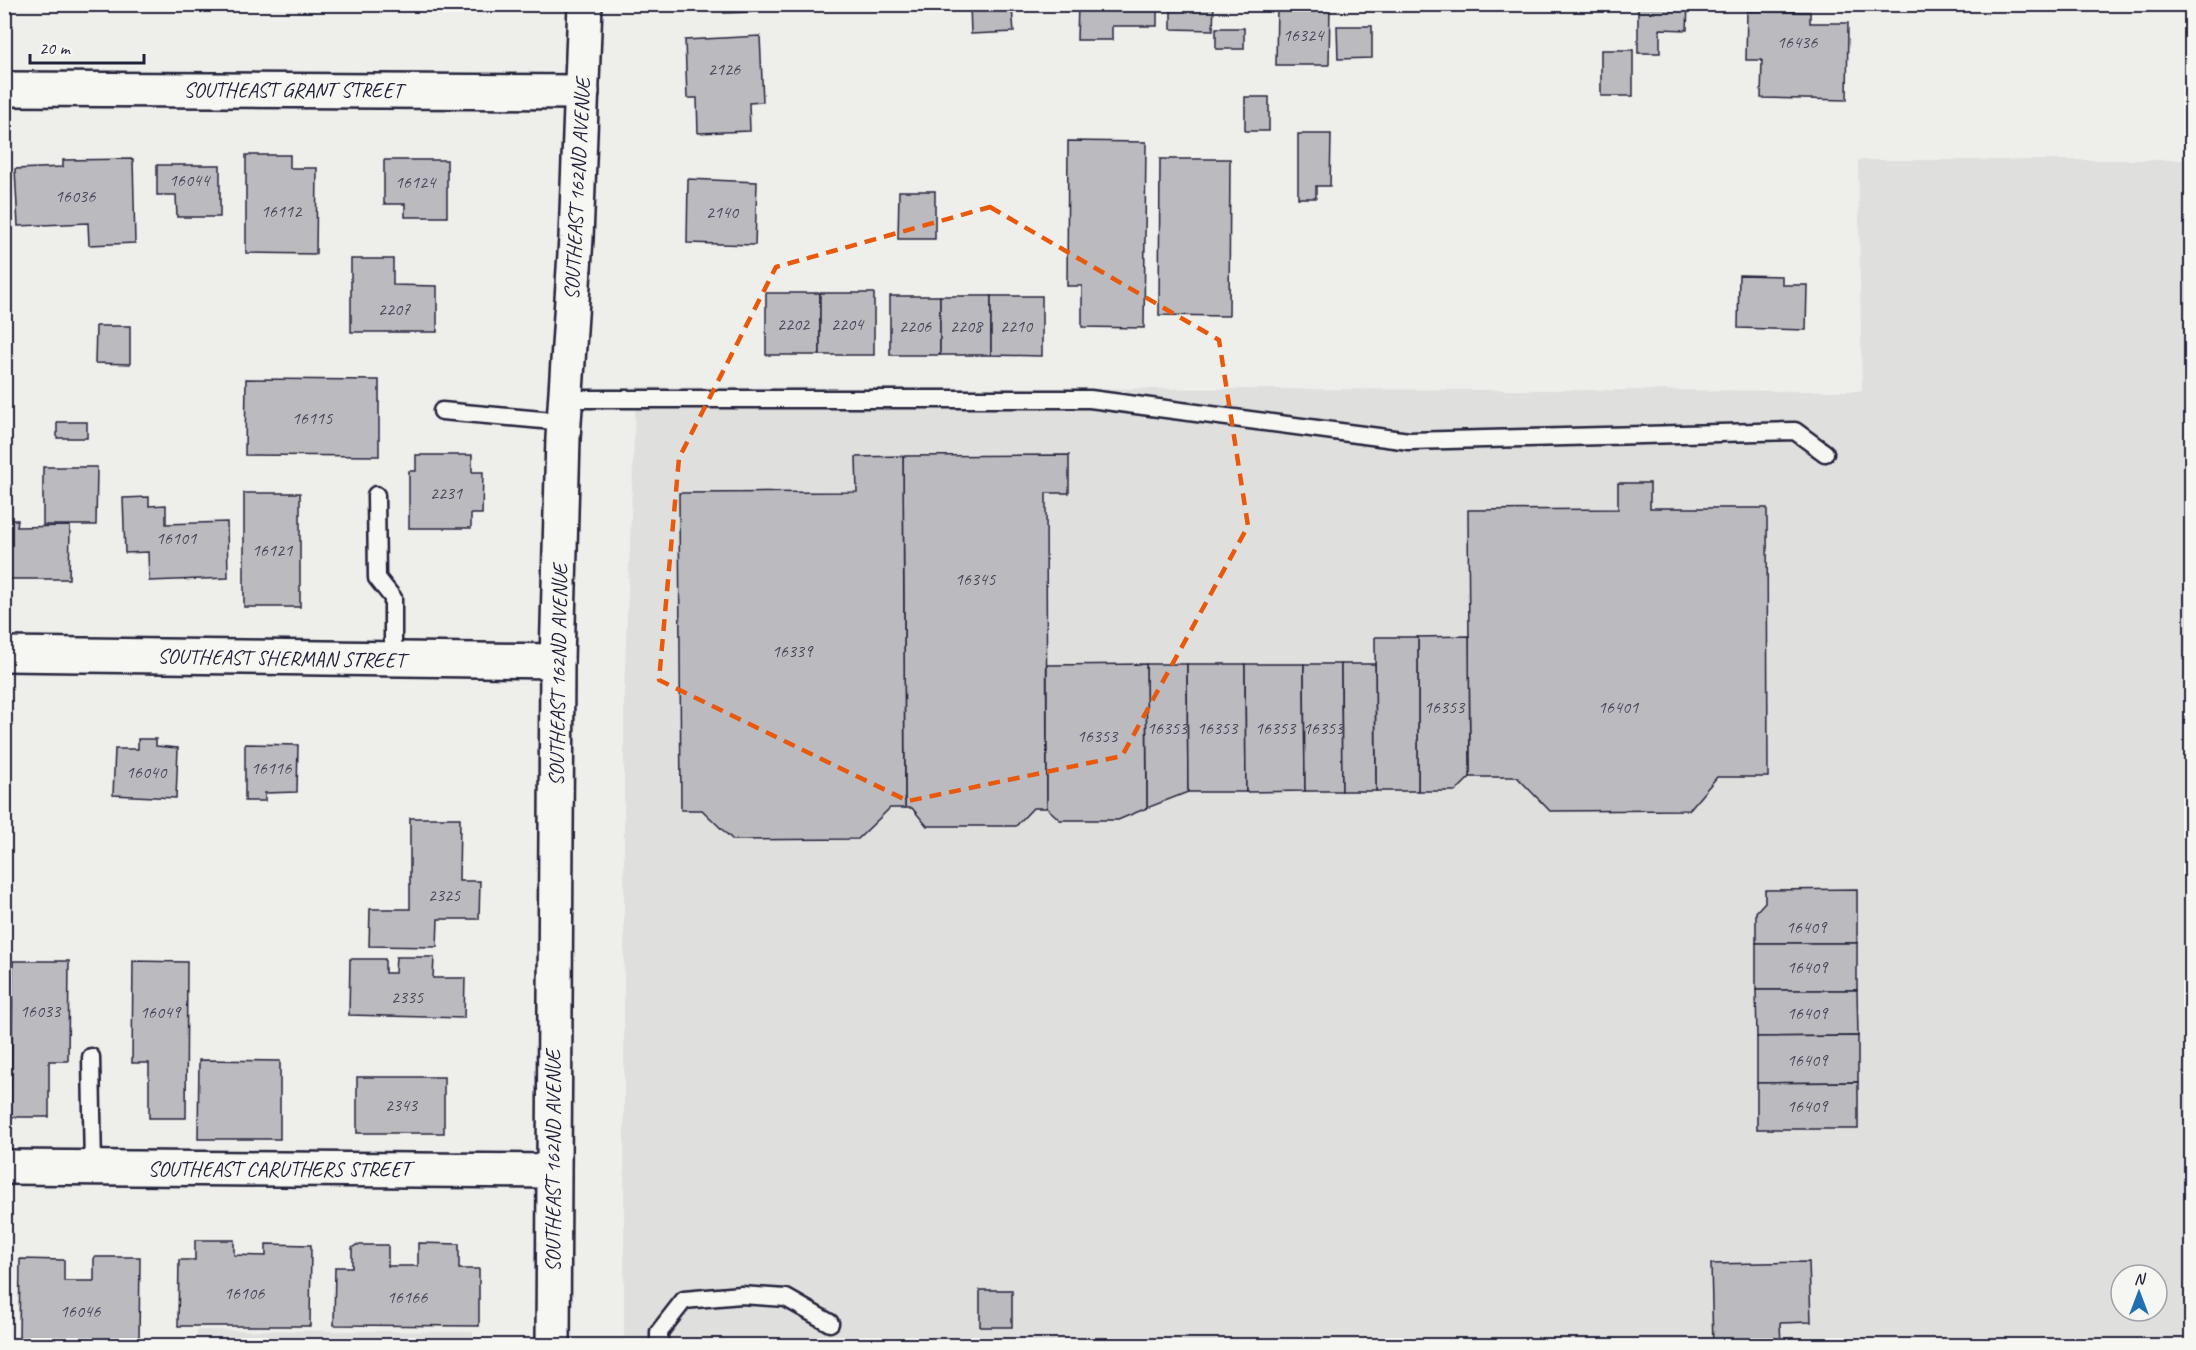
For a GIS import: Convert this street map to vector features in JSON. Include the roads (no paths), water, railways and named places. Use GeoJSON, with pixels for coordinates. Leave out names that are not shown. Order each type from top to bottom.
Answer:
{"type":"FeatureCollection","features":[{"type":"Feature","properties":{"kind":"street","name":"SOUTHEAST 162ND AVENUE"},"geometry":{"type":"LineString","coordinates":[[553,1346],[557,661],[565,410],[576,238],[585,4]]}},
{"type":"Feature","properties":{"kind":"street","name":"SOUTHEAST GRANT STREET"},"geometry":{"type":"LineString","coordinates":[[4,89],[582,92]]}},
{"type":"Feature","properties":{"kind":"street","name":"SOUTHEAST SHERMAN STREET"},"geometry":{"type":"LineString","coordinates":[[4,654],[557,661]]}},
{"type":"Feature","properties":{"kind":"street","name":"SOUTHEAST CARUTHERS STREET"},"geometry":{"type":"LineString","coordinates":[[4,1167],[553,1171]]}},
{"type":"Feature","properties":{"kind":"lane"},"geometry":{"type":"LineString","coordinates":[[442,411],[1090,399],[1409,441],[1795,430],[1825,453]]}},
{"type":"Feature","properties":{"kind":"lane"},"geometry":{"type":"LineString","coordinates":[[376,495],[377,578],[393,598],[393,659]]}},
{"type":"Feature","properties":{"kind":"lane"},"geometry":{"type":"LineString","coordinates":[[91,1057],[93,1168]]}},
{"type":"Feature","properties":{"kind":"lane"},"geometry":{"type":"LineString","coordinates":[[659,1346],[659,1332],[684,1300],[741,1295],[786,1298],[830,1323]]}}]}
